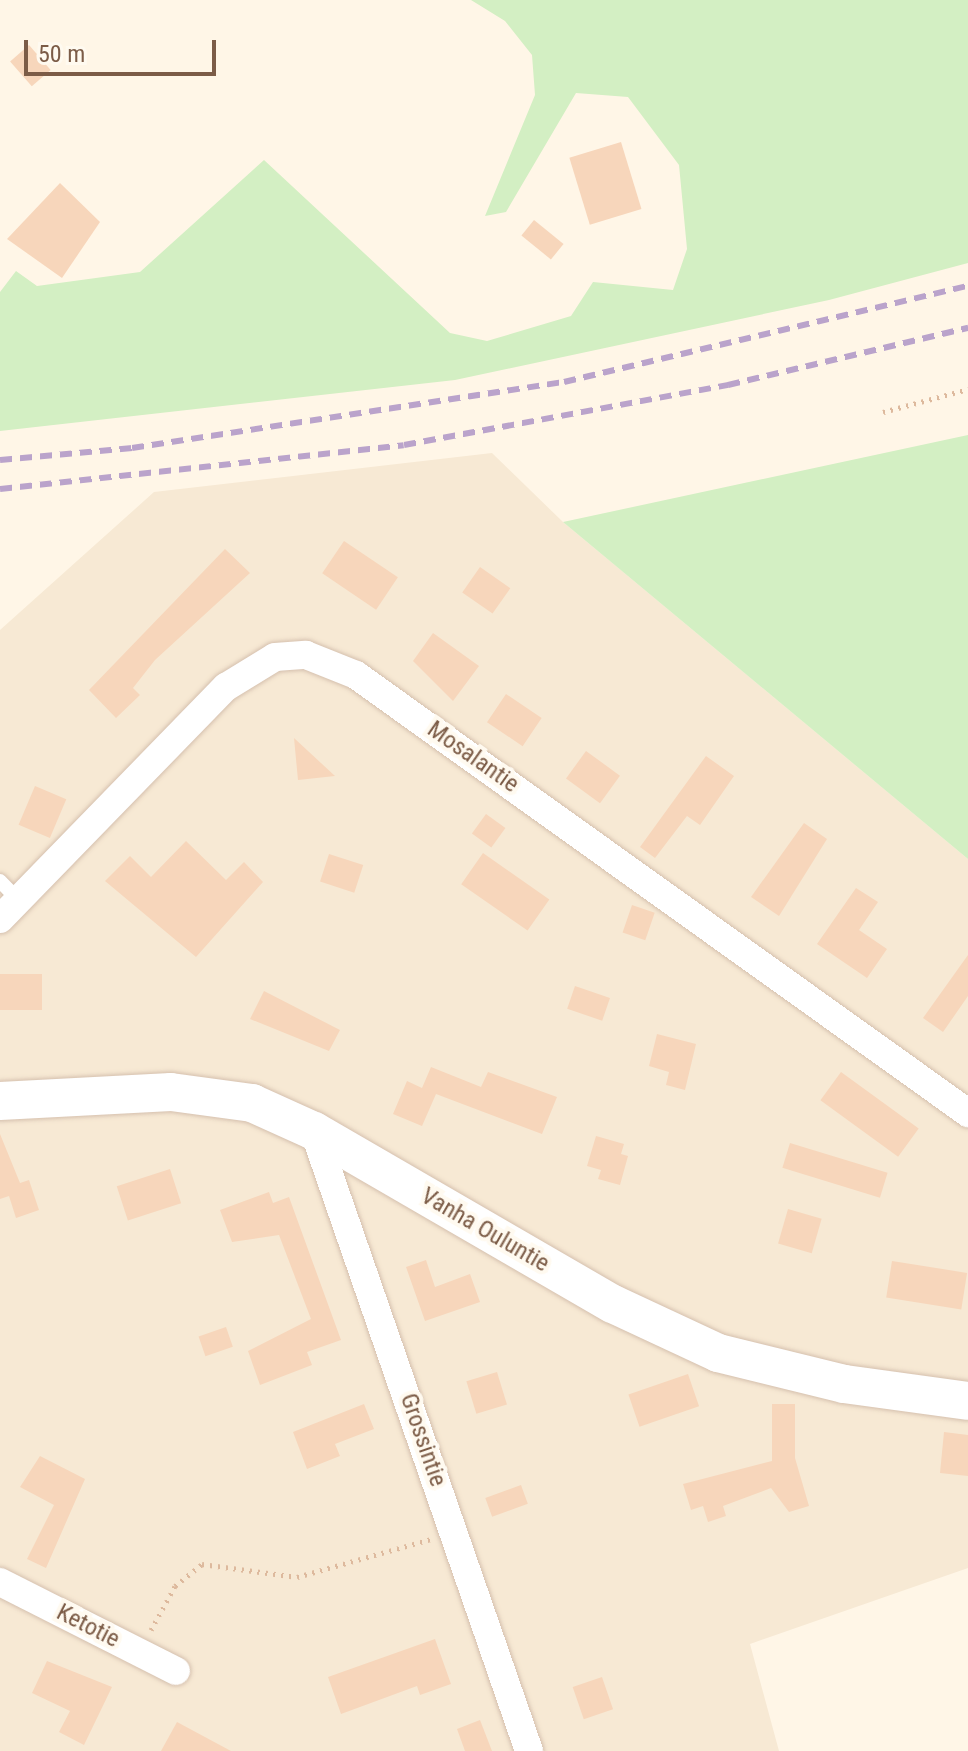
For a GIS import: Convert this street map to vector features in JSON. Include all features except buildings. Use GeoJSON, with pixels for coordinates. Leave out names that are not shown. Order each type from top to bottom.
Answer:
{"type":"FeatureCollection","features":[{"type":"Feature","properties":{"kind":"street","name":"Mosalantie"},"geometry":{"type":"LineString","coordinates":[[10,911],[226,687],[275,657],[318,658],[356,675],[505,779],[968,1113]]}},
{"type":"Feature","properties":{"kind":"street","name":"Vanha Ouluntie"},"geometry":{"type":"LineString","coordinates":[[0,1101],[171,1092],[252,1103],[314,1131],[613,1304],[718,1353],[844,1384],[968,1401]]}},
{"type":"Feature","properties":{"kind":"street","name":"Grossintie"},"geometry":{"type":"LineString","coordinates":[[314,1131],[529,1751]]}},
{"type":"Feature","properties":{"kind":"street","name":"Ketotie"},"geometry":{"type":"LineString","coordinates":[[0,1582],[176,1671]]}},
{"type":"Feature","properties":{"kind":"lane"},"geometry":{"type":"LineString","coordinates":[[0,881],[10,911]]}},
{"type":"Feature","properties":{"kind":"path"},"geometry":{"type":"LineString","coordinates":[[883,412],[968,389]]}},
{"type":"Feature","properties":{"kind":"path"},"geometry":{"type":"LineString","coordinates":[[139,1652],[175,1586],[202,1564],[297,1577],[456,1534]]}},
{"type":"Feature","properties":{"kind":"shaded area"},"geometry":{"type":"Polygon","coordinates":[[[492,453],[563,522],[968,859],[968,1568],[750,1644],[779,1751],[0,1751],[0,630],[154,492],[492,453]]]}},
{"type":"Feature","properties":{"kind":"green space"},"geometry":{"type":"Polygon","coordinates":[[[471,0],[968,0],[968,263],[829,300],[455,380],[0,431],[0,292],[16,271],[37,286],[140,272],[264,160],[450,333],[487,341],[571,316],[593,282],[673,290],[687,249],[679,165],[628,97],[576,93],[506,212],[485,216],[535,95],[532,55],[505,21],[471,0]]]}},
{"type":"Feature","properties":{"kind":"green space"},"geometry":{"type":"Polygon","coordinates":[[[968,435],[968,859],[563,522],[968,435]]]}},
{"type":"Feature","properties":{"kind":"railway"},"geometry":{"type":"LineString","coordinates":[[0,460],[132,448],[564,382],[968,286]]}},
{"type":"Feature","properties":{"kind":"railway"},"geometry":{"type":"LineString","coordinates":[[0,489],[404,445],[728,385],[968,328]]}}]}
